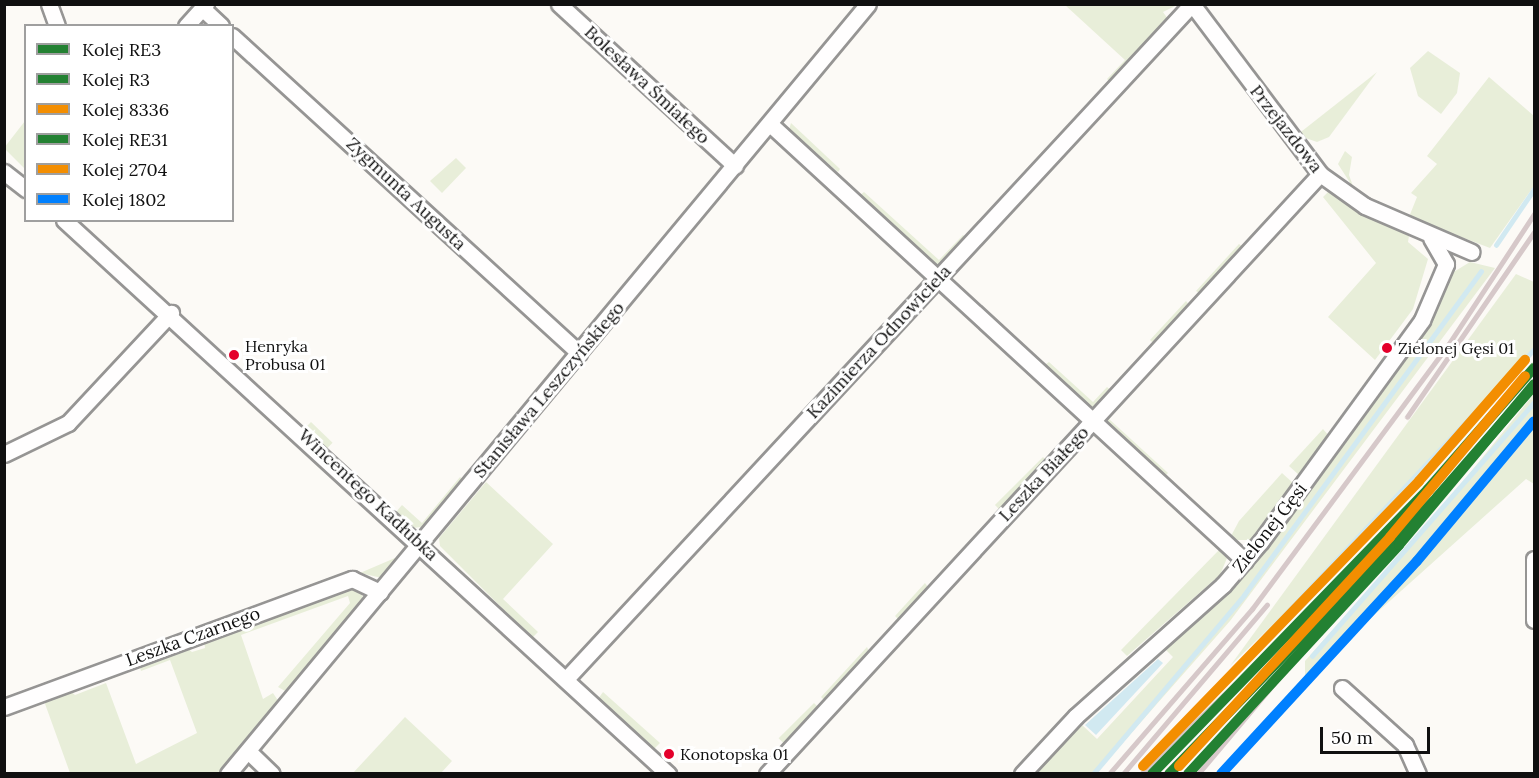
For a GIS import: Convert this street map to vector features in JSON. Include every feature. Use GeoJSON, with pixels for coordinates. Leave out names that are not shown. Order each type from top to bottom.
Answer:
{"type":"FeatureCollection","features":[{"type":"Feature","properties":{"kind":"street"},"geometry":{"type":"LineString","coordinates":[[49,4],[56,24]]}},
{"type":"Feature","properties":{"kind":"street","name":"Bolesława Śmiałego"},"geometry":{"type":"LineString","coordinates":[[559,4],[735,166]]}},
{"type":"Feature","properties":{"kind":"street","name":"Stanisława Leszczyńskiego"},"geometry":{"type":"LineString","coordinates":[[228,774],[868,4]]}},
{"type":"Feature","properties":{"kind":"street","name":"Przejazdowa"},"geometry":{"type":"LineString","coordinates":[[1192,4],[1320,174],[1365,206],[1431,238],[1472,252]]}},
{"type":"Feature","properties":{"kind":"street","name":"Kazimierza Odnowiciela"},"geometry":{"type":"LineString","coordinates":[[566,679],[1192,4]]}},
{"type":"Feature","properties":{"kind":"street"},"geometry":{"type":"LineString","coordinates":[[188,24],[204,6],[219,24]]}},
{"type":"Feature","properties":{"kind":"street","name":"Zygmunta Augusta"},"geometry":{"type":"LineString","coordinates":[[234,38],[579,353]]}},
{"type":"Feature","properties":{"kind":"street"},"geometry":{"type":"LineString","coordinates":[[770,124],[939,277],[1245,561]]}},
{"type":"Feature","properties":{"kind":"street"},"geometry":{"type":"LineString","coordinates":[[4,172],[24,187]]}},
{"type":"Feature","properties":{"kind":"street","name":"Leszka Białego"},"geometry":{"type":"LineString","coordinates":[[767,774],[1095,421],[1320,174]]}},
{"type":"Feature","properties":{"kind":"street","name":"Wincentego Kadłubka"},"geometry":{"type":"LineString","coordinates":[[66,222],[171,313],[668,774]]}},
{"type":"Feature","properties":{"kind":"street","name":"Zielonej Gęsi"},"geometry":{"type":"LineString","coordinates":[[1022,774],[1076,716],[1245,561],[1422,320],[1446,264],[1431,238]]}},
{"type":"Feature","properties":{"kind":"street"},"geometry":{"type":"LineString","coordinates":[[4,454],[68,423],[171,313]]}},
{"type":"Feature","properties":{"kind":"street"},"geometry":{"type":"LineString","coordinates":[[1534,559],[1534,620]]}},
{"type":"Feature","properties":{"kind":"street","name":"Leszka Czarnego"},"geometry":{"type":"LineString","coordinates":[[4,707],[352,579],[380,592]]}},
{"type":"Feature","properties":{"kind":"street"},"geometry":{"type":"LineString","coordinates":[[1342,688],[1405,745],[1418,774]]}},
{"type":"Feature","properties":{"kind":"street"},"geometry":{"type":"LineString","coordinates":[[248,751],[272,774]]}},
{"type":"Feature","properties":{"kind":"green space"},"geometry":{"type":"Polygon","coordinates":[[[1065,5],[1177,5],[1163,12],[1170,22],[1112,84],[1107,79],[1125,60],[1065,5]]]}},
{"type":"Feature","properties":{"kind":"green space"},"geometry":{"type":"Polygon","coordinates":[[[1428,51],[1460,73],[1457,93],[1441,114],[1418,96],[1410,68],[1428,51]]]}},
{"type":"Feature","properties":{"kind":"green space"},"geometry":{"type":"Polygon","coordinates":[[[1377,72],[1329,137],[1317,142],[1297,135],[1377,72]]]}},
{"type":"Feature","properties":{"kind":"green space"},"geometry":{"type":"Polygon","coordinates":[[[1489,77],[1534,116],[1534,186],[1490,248],[1409,217],[1417,197],[1411,193],[1437,164],[1427,156],[1489,77]]]}},
{"type":"Feature","properties":{"kind":"green space"},"geometry":{"type":"Polygon","coordinates":[[[24,122],[24,168],[4,148],[24,122]]]}},
{"type":"Feature","properties":{"kind":"green space"},"geometry":{"type":"Polygon","coordinates":[[[791,123],[840,169],[838,172],[789,130],[791,123]]]}},
{"type":"Feature","properties":{"kind":"green space"},"geometry":{"type":"Polygon","coordinates":[[[1345,151],[1352,157],[1349,175],[1354,189],[1338,164],[1345,151]]]}},
{"type":"Feature","properties":{"kind":"green space"},"geometry":{"type":"Polygon","coordinates":[[[456,158],[466,168],[442,193],[430,181],[456,158]]]}},
{"type":"Feature","properties":{"kind":"green space"},"geometry":{"type":"Polygon","coordinates":[[[864,192],[939,260],[963,235],[968,239],[941,265],[933,264],[859,196],[864,192]]]}},
{"type":"Feature","properties":{"kind":"green space"},"geometry":{"type":"Polygon","coordinates":[[[1328,192],[1409,236],[1408,242],[1428,259],[1413,309],[1375,360],[1328,317],[1376,263],[1323,197],[1328,192]]]}},
{"type":"Feature","properties":{"kind":"green space"},"geometry":{"type":"Polygon","coordinates":[[[1239,244],[1243,247],[1199,293],[1196,291],[1239,244]]]}},
{"type":"Feature","properties":{"kind":"green space"},"geometry":{"type":"Polygon","coordinates":[[[1470,262],[1495,268],[1230,621],[1096,773],[1033,774],[1080,723],[1097,739],[1173,657],[1164,648],[1250,569],[1429,328],[1452,273],[1470,262]]]}},
{"type":"Feature","properties":{"kind":"green space"},"geometry":{"type":"Polygon","coordinates":[[[1516,274],[1534,282],[1534,348],[1404,498],[1230,666],[1516,274]]]}},
{"type":"Feature","properties":{"kind":"green space"},"geometry":{"type":"Polygon","coordinates":[[[1186,301],[1190,306],[1156,346],[1150,340],[1186,301]]]}},
{"type":"Feature","properties":{"kind":"green space"},"geometry":{"type":"Polygon","coordinates":[[[1049,362],[1093,402],[1107,387],[1113,392],[1096,409],[1086,406],[1043,366],[1049,362]]]}},
{"type":"Feature","properties":{"kind":"green space"},"geometry":{"type":"Polygon","coordinates":[[[1534,394],[1534,484],[1526,479],[1305,677],[1305,661],[1435,516],[1534,394]]]}},
{"type":"Feature","properties":{"kind":"green space"},"geometry":{"type":"Polygon","coordinates":[[[1109,419],[1168,473],[1164,477],[1106,422],[1109,419]]]}},
{"type":"Feature","properties":{"kind":"green space"},"geometry":{"type":"Polygon","coordinates":[[[311,422],[333,443],[327,449],[305,428],[311,422]]]}},
{"type":"Feature","properties":{"kind":"green space"},"geometry":{"type":"Polygon","coordinates":[[[1323,429],[1329,436],[1299,475],[1289,466],[1323,429]]]}},
{"type":"Feature","properties":{"kind":"green space"},"geometry":{"type":"Polygon","coordinates":[[[1043,457],[1047,461],[999,509],[995,505],[1043,457]]]}},
{"type":"Feature","properties":{"kind":"green space"},"geometry":{"type":"Polygon","coordinates":[[[1282,473],[1293,483],[1250,540],[1235,540],[1231,536],[1239,521],[1282,473]]]}},
{"type":"Feature","properties":{"kind":"green space"},"geometry":{"type":"Polygon","coordinates":[[[460,477],[464,480],[426,526],[414,528],[396,512],[402,505],[422,523],[460,477]]]}},
{"type":"Feature","properties":{"kind":"green space"},"geometry":{"type":"Polygon","coordinates":[[[486,482],[553,544],[503,599],[538,632],[532,638],[440,546],[439,538],[486,482]]]}},
{"type":"Feature","properties":{"kind":"green space"},"geometry":{"type":"Polygon","coordinates":[[[1220,549],[1227,558],[1220,575],[1127,656],[1121,650],[1220,549]]]}},
{"type":"Feature","properties":{"kind":"green space"},"geometry":{"type":"Polygon","coordinates":[[[395,558],[399,560],[382,578],[360,573],[395,558]]]}},
{"type":"Feature","properties":{"kind":"green space"},"geometry":{"type":"Polygon","coordinates":[[[925,583],[930,590],[899,620],[895,616],[925,583]]]}},
{"type":"Feature","properties":{"kind":"green space"},"geometry":{"type":"Polygon","coordinates":[[[351,586],[362,592],[363,600],[287,692],[278,687],[350,603],[348,596],[241,635],[263,699],[273,693],[279,702],[219,773],[70,773],[44,701],[21,709],[68,689],[75,695],[106,683],[136,764],[197,733],[170,660],[141,671],[139,664],[186,647],[192,652],[205,648],[204,640],[351,586]]]}},
{"type":"Feature","properties":{"kind":"green space"},"geometry":{"type":"Polygon","coordinates":[[[867,647],[870,654],[825,701],[821,697],[867,647]]]}},
{"type":"Feature","properties":{"kind":"green space"},"geometry":{"type":"Polygon","coordinates":[[[603,692],[660,743],[653,750],[598,699],[603,692]]]}},
{"type":"Feature","properties":{"kind":"green space"},"geometry":{"type":"Polygon","coordinates":[[[814,703],[819,708],[784,743],[779,738],[814,703]]]}},
{"type":"Feature","properties":{"kind":"green space"},"geometry":{"type":"Polygon","coordinates":[[[405,717],[452,761],[441,773],[353,773],[405,717]]]}},
{"type":"Feature","properties":{"kind":"water"},"geometry":{"type":"Polygon","coordinates":[[[1158,659],[1163,663],[1096,735],[1085,725],[1158,659]]]}},
{"type":"Feature","properties":{"kind":"waterway"},"geometry":{"type":"LineString","coordinates":[[1496,245],[1534,189]]}},
{"type":"Feature","properties":{"kind":"waterway"},"geometry":{"type":"LineString","coordinates":[[1093,774],[1244,595],[1481,271]]}},
{"type":"Feature","properties":{"kind":"waterway"},"geometry":{"type":"LineString","coordinates":[[1231,672],[1534,349]]}},
{"type":"Feature","properties":{"kind":"waterway"},"geometry":{"type":"LineString","coordinates":[[1312,656],[1534,402]]}},
{"type":"Feature","properties":{"kind":"railway"},"geometry":{"type":"LineString","coordinates":[[1109,774],[1252,609],[1448,345],[1534,214]]}},
{"type":"Feature","properties":{"kind":"railway"},"geometry":{"type":"LineString","coordinates":[[1407,417],[1534,232]]}},
{"type":"Feature","properties":{"kind":"railway"},"geometry":{"type":"LineString","coordinates":[[1123,774],[1267,605]]}},
{"type":"Feature","properties":{"kind":"railway"},"geometry":{"type":"LineString","coordinates":[[1198,774],[1298,655]]}},
{"type":"Feature","properties":{"kind":"railway"},"geometry":{"type":"LineString","coordinates":[[1141,774],[1261,659]]}},
{"type":"Feature","properties":{"kind":"rail line","name":"8336"},"geometry":{"type":"LineString","coordinates":[[1143,766],[1419,481],[1525,360]]}},
{"type":"Feature","properties":{"kind":"rail line","name":"RE3"},"geometry":{"type":"LineString","coordinates":[[1152,774],[1428,489],[1534,368]]}},
{"type":"Feature","properties":{"kind":"rail line","name":"2704"},"geometry":{"type":"LineString","coordinates":[[1179,766],[1390,537],[1525,376]]}},
{"type":"Feature","properties":{"kind":"rail line","name":"RE31"},"geometry":{"type":"LineString","coordinates":[[1188,774],[1399,545],[1534,384]]}},
{"type":"Feature","properties":{"kind":"rail line","name":"R3"},"geometry":{"type":"LineString","coordinates":[[1169,774],[1437,497],[1534,386]]}},
{"type":"Feature","properties":{"kind":"rail line","name":"1802"},"geometry":{"type":"LineString","coordinates":[[1221,774],[1417,561],[1534,421]]}},
{"type":"Feature","properties":{"kind":"place","name":"Zielonej Gęsi 01"},"geometry":{"type":"Point","coordinates":[1387,348]}},
{"type":"Feature","properties":{"kind":"place","name":"Henryka Probusa 01"},"geometry":{"type":"Point","coordinates":[234,355]}},
{"type":"Feature","properties":{"kind":"place","name":"Konotopska 01"},"geometry":{"type":"Point","coordinates":[669,754]}}]}
